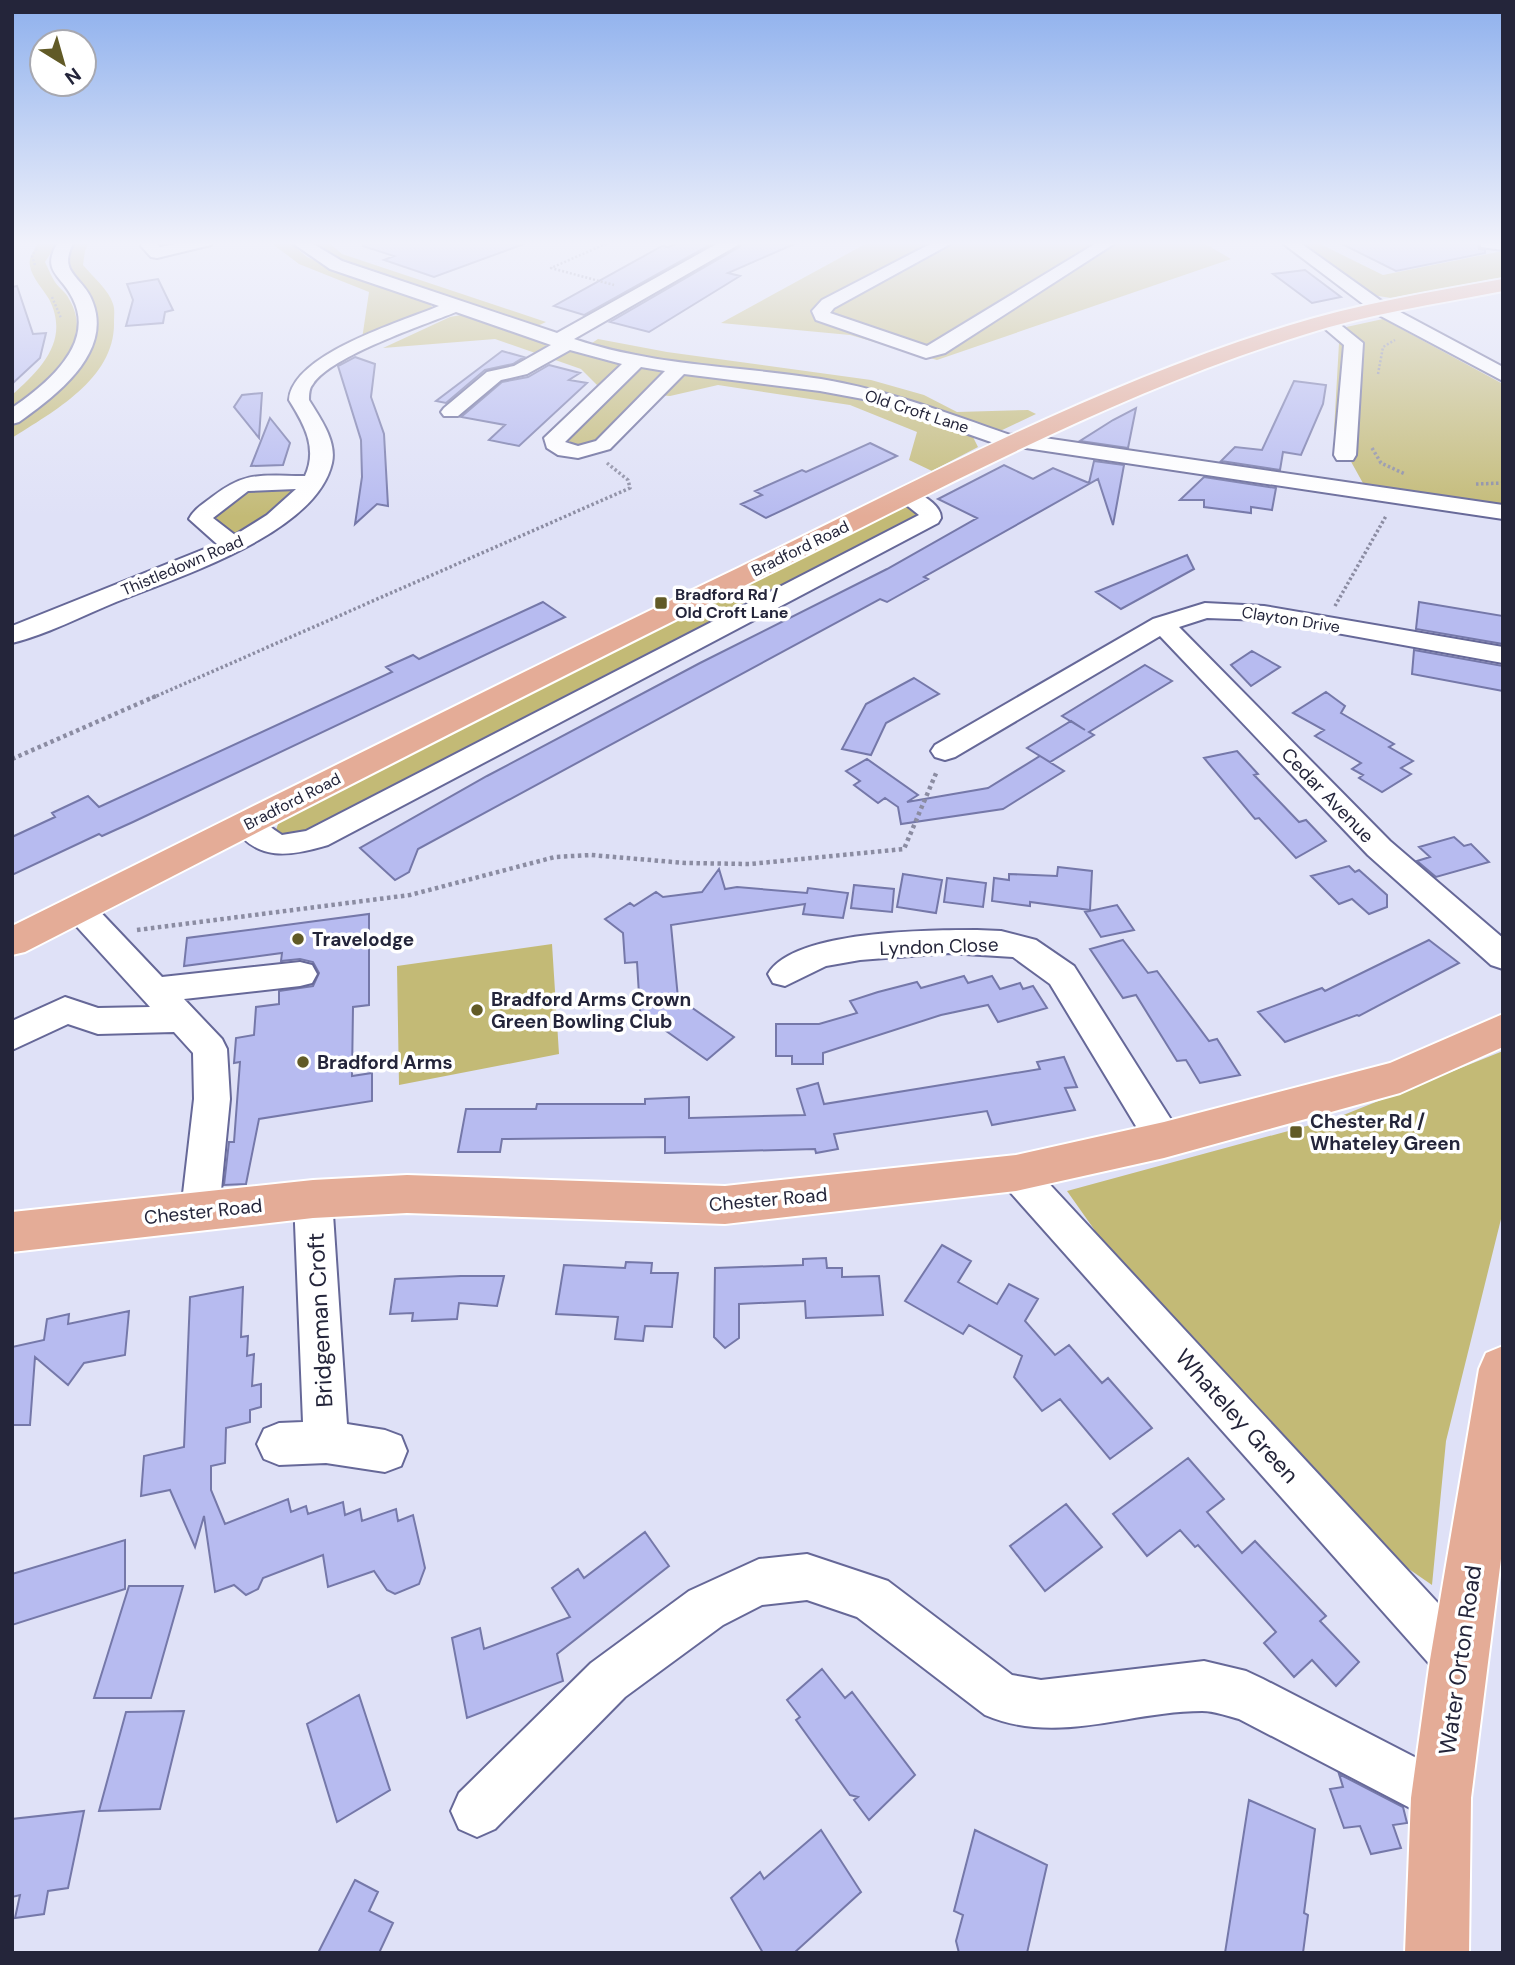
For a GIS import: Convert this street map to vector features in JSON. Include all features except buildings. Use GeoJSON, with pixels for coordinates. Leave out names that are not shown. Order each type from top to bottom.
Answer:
{"type":"FeatureCollection","features":[{"type":"Feature","properties":{"kind":"main road","name":"Bradford Road"},"geometry":{"type":"LineString","coordinates":[[12,942],[1014,441],[1133,388],[1285,334]]}},
{"type":"Feature","properties":{"kind":"main road","name":"Chester Road"},"geometry":{"type":"LineString","coordinates":[[12,1232],[313,1199],[407,1194],[725,1205],[1016,1173],[1164,1140],[1400,1077],[1503,1029]]}},
{"type":"Feature","properties":{"kind":"main road","name":"Water Orton Road"},"geometry":{"type":"LineString","coordinates":[[1437,1953],[1441,1798],[1458,1660],[1503,1369]]}},
{"type":"Feature","properties":{"kind":"street"},"geometry":{"type":"LineString","coordinates":[[12,418],[38,399],[75,362],[86,334]]}},
{"type":"Feature","properties":{"kind":"street"},"geometry":{"type":"LineString","coordinates":[[234,546],[200,519],[201,515],[240,486],[249,483],[314,482],[321,464],[322,447],[312,421],[299,400],[301,386],[327,363],[392,334]]}},
{"type":"Feature","properties":{"kind":"street","name":"Old Croft Lane"},"geometry":{"type":"LineString","coordinates":[[535,334],[636,361],[820,385],[879,396],[1014,441],[1503,512]]}},
{"type":"Feature","properties":{"kind":"street"},"geometry":{"type":"LineString","coordinates":[[451,412],[494,376],[520,370],[577,334]]}},
{"type":"Feature","properties":{"kind":"street"},"geometry":{"type":"LineString","coordinates":[[873,334],[926,352],[938,349],[962,334]]}},
{"type":"Feature","properties":{"kind":"street"},"geometry":{"type":"LineString","coordinates":[[1322,486],[1344,467],[1354,343],[1342,334]]}},
{"type":"Feature","properties":{"kind":"street"},"geometry":{"type":"LineString","coordinates":[[1426,334],[1503,375]]}},
{"type":"Feature","properties":{"kind":"street"},"geometry":{"type":"LineString","coordinates":[[636,361],[555,438],[554,444],[562,450],[575,453],[603,445],[679,368]]}},
{"type":"Feature","properties":{"kind":"street","name":"Thistledown Road"},"geometry":{"type":"LineString","coordinates":[[12,635],[234,546],[275,520],[314,482]]}},
{"type":"Feature","properties":{"kind":"street"},"geometry":{"type":"LineString","coordinates":[[247,824],[272,845],[289,846],[317,838],[930,518],[930,512],[906,496]]}},
{"type":"Feature","properties":{"kind":"street","name":"Clayton Drive"},"geometry":{"type":"LineString","coordinates":[[945,751],[1162,624],[1205,610],[1237,610],[1503,655]]}},
{"type":"Feature","properties":{"kind":"street","name":"Cedar Avenue"},"geometry":{"type":"LineString","coordinates":[[1162,624],[1379,848],[1503,957]]}},
{"type":"Feature","properties":{"kind":"street"},"geometry":{"type":"LineString","coordinates":[[79,909],[210,1049],[212,1099],[200,1211]]}},
{"type":"Feature","properties":{"kind":"street","name":"Lyndon Close"},"geometry":{"type":"LineString","coordinates":[[785,974],[818,957],[863,948],[971,941],[1020,946],[1038,955],[1062,975],[1164,1140]]}},
{"type":"Feature","properties":{"kind":"street"},"geometry":{"type":"LineString","coordinates":[[154,990],[300,974]]}},
{"type":"Feature","properties":{"kind":"street"},"geometry":{"type":"LineString","coordinates":[[12,1037],[65,1010],[98,1021],[183,1019]]}},
{"type":"Feature","properties":{"kind":"street","name":"Whateley Green"},"geometry":{"type":"LineString","coordinates":[[1016,1173],[1458,1660]]}},
{"type":"Feature","properties":{"kind":"street","name":"Bridgeman Croft"},"geometry":{"type":"LineString","coordinates":[[313,1199],[326,1442]]}},
{"type":"Feature","properties":{"kind":"street"},"geometry":{"type":"LineString","coordinates":[[279,1444],[326,1442],[384,1451]]}},
{"type":"Feature","properties":{"kind":"street"},"geometry":{"type":"LineString","coordinates":[[477,1811],[608,1680],[706,1608],[759,1582],[807,1577],[871,1598],[1002,1698],[1041,1705],[1204,1686],[1246,1696],[1441,1798]]}},
{"type":"Feature","properties":{"kind":"path"},"geometry":{"type":"LineString","coordinates":[[1377,378],[1383,347],[1396,340],[1426,334]]}},
{"type":"Feature","properties":{"kind":"path"},"geometry":{"type":"LineString","coordinates":[[1371,447],[1381,463],[1408,474]]}},
{"type":"Feature","properties":{"kind":"path"},"geometry":{"type":"LineString","coordinates":[[12,758],[630,488],[628,480],[592,450]]}},
{"type":"Feature","properties":{"kind":"path"},"geometry":{"type":"LineString","coordinates":[[1469,484],[1503,483]]}},
{"type":"Feature","properties":{"kind":"path"},"geometry":{"type":"LineString","coordinates":[[1325,625],[1396,496]]}},
{"type":"Feature","properties":{"kind":"path"},"geometry":{"type":"LineString","coordinates":[[102,935],[410,895],[555,857],[592,855],[685,863],[750,864],[904,849],[945,751]]}},
{"type":"Feature","properties":{"kind":"shaded area"},"geometry":{"type":"Polygon","coordinates":[[[55,334],[77,334],[72,348],[52,376],[12,410],[12,395],[42,364],[55,334]]]}},
{"type":"Feature","properties":{"kind":"shaded area"},"geometry":{"type":"Polygon","coordinates":[[[96,334],[113,334],[105,360],[94,376],[63,404],[12,438],[12,424],[56,391],[84,361],[96,334]]]}},
{"type":"Feature","properties":{"kind":"shaded area"},"geometry":{"type":"Polygon","coordinates":[[[414,334],[519,334],[569,350],[616,361],[621,367],[598,386],[581,369],[495,339],[383,348],[414,334]]]}},
{"type":"Feature","properties":{"kind":"shaded area"},"geometry":{"type":"Polygon","coordinates":[[[836,334],[1014,334],[937,360],[850,335],[836,334]]]}},
{"type":"Feature","properties":{"kind":"shaded area"},"geometry":{"type":"Polygon","coordinates":[[[1330,334],[1410,334],[1503,384],[1503,506],[1364,485],[1334,431],[1339,343],[1330,334]]]}},
{"type":"Feature","properties":{"kind":"shaded area"},"geometry":{"type":"Polygon","coordinates":[[[598,339],[667,352],[871,380],[924,395],[957,412],[1028,410],[1036,414],[998,432],[910,402],[633,356],[589,345],[598,339]]]}},
{"type":"Feature","properties":{"kind":"shaded area"},"geometry":{"type":"Polygon","coordinates":[[[642,366],[658,368],[663,374],[592,446],[581,449],[560,440],[642,366]]]}},
{"type":"Feature","properties":{"kind":"shaded area"},"geometry":{"type":"Polygon","coordinates":[[[691,373],[833,391],[872,401],[972,435],[978,447],[932,471],[909,460],[917,432],[850,405],[718,385],[670,396],[658,395],[675,377],[691,373]]]}},
{"type":"Feature","properties":{"kind":"shaded area"},"geometry":{"type":"Polygon","coordinates":[[[296,486],[268,516],[241,532],[232,534],[207,517],[245,489],[296,486]]]}},
{"type":"Feature","properties":{"kind":"shaded area"},"geometry":{"type":"Polygon","coordinates":[[[903,506],[918,510],[921,515],[300,834],[284,838],[275,833],[279,821],[903,506]]]}},
{"type":"Feature","properties":{"kind":"shaded area","name":"Bradford Arms Crown Green Bowling Club"},"geometry":{"type":"Polygon","coordinates":[[[552,944],[559,1054],[399,1085],[397,966],[552,944]]]}},
{"type":"Feature","properties":{"kind":"shaded area"},"geometry":{"type":"Polygon","coordinates":[[[1503,1051],[1503,1211],[1446,1441],[1432,1585],[1403,1565],[1108,1249],[1067,1191],[1336,1118],[1503,1051]]]}},
{"type":"Feature","properties":{"kind":"place","name":"Bradford Rd / Old Croft Lane"},"geometry":{"type":"Point","coordinates":[661,603]}},
{"type":"Feature","properties":{"kind":"place","name":"Travelodge"},"geometry":{"type":"Point","coordinates":[298,939]}},
{"type":"Feature","properties":{"kind":"place","name":"Bradford Arms Crown Green Bowling Club"},"geometry":{"type":"Point","coordinates":[477,1010]}},
{"type":"Feature","properties":{"kind":"place","name":"Bradford Arms"},"geometry":{"type":"Point","coordinates":[303,1062]}},
{"type":"Feature","properties":{"kind":"place","name":"Chester Rd / Whateley Green"},"geometry":{"type":"Point","coordinates":[1296,1132]}}]}
